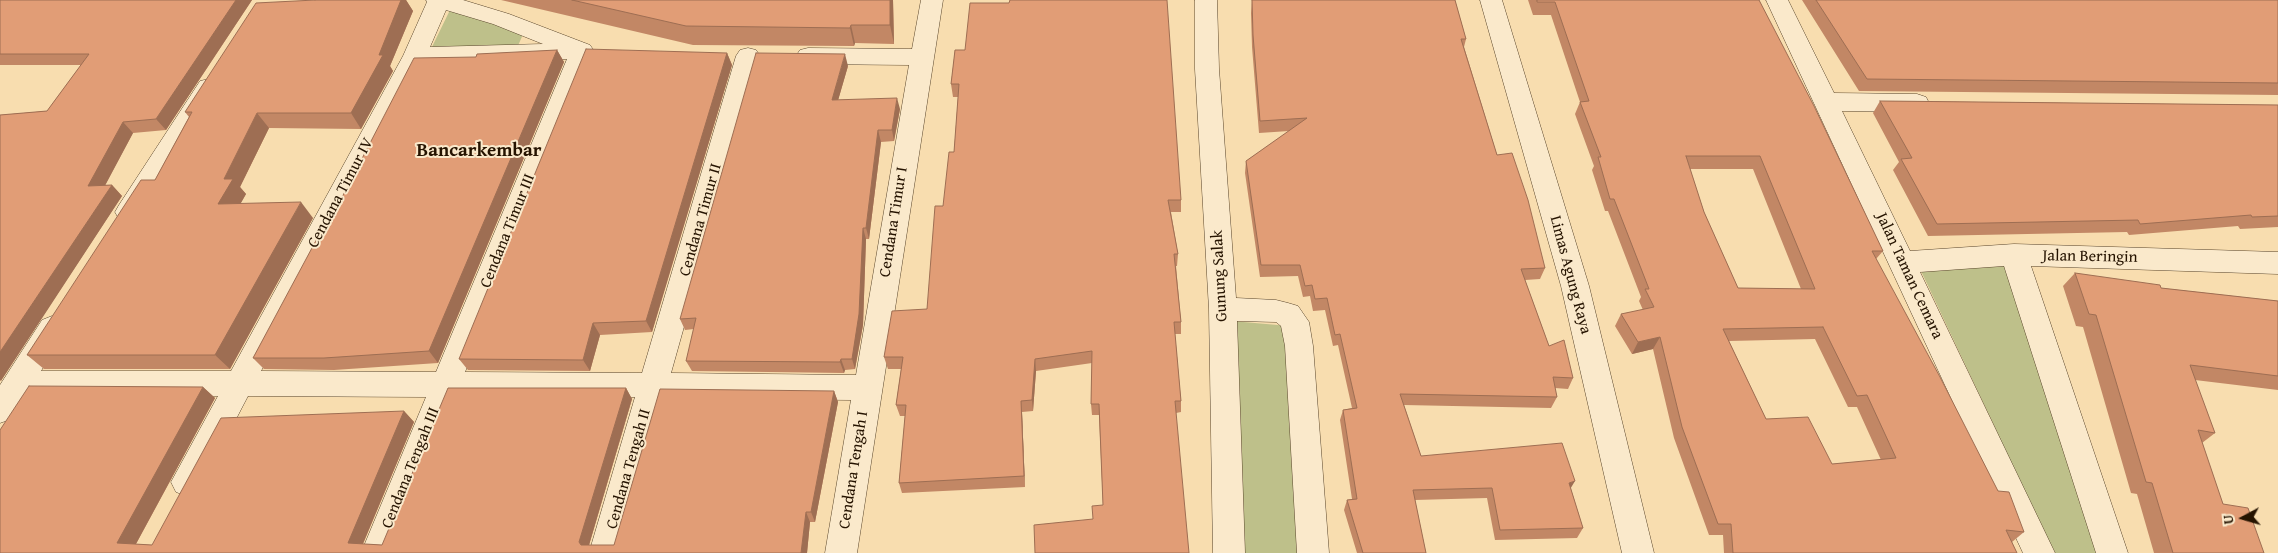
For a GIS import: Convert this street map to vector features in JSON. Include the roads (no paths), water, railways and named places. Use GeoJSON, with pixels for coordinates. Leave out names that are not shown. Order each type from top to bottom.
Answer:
{"type":"FeatureCollection","features":[{"type":"Feature","properties":{"kind":"street"},"geometry":{"type":"LineString","coordinates":[[438,0],[501,19],[591,51]]}},
{"type":"Feature","properties":{"kind":"street","name":"Cendana Timur IV"},"geometry":{"type":"LineString","coordinates":[[176,502],[415,56],[438,0]]}},
{"type":"Feature","properties":{"kind":"street","name":"Cendana Timur I"},"geometry":{"type":"LineString","coordinates":[[867,388],[932,0]]}},
{"type":"Feature","properties":{"kind":"street","name":"Gunung Salak"},"geometry":{"type":"LineString","coordinates":[[1206,0],[1207,69],[1223,310],[1229,553]]}},
{"type":"Feature","properties":{"kind":"street","name":"Limas Agung Raya"},"geometry":{"type":"LineString","coordinates":[[1491,0],[1575,286],[1638,553]]}},
{"type":"Feature","properties":{"kind":"street","name":"Jalan Taman Cemara"},"geometry":{"type":"LineString","coordinates":[[1777,0],[2039,553]]}},
{"type":"Feature","properties":{"kind":"street"},"geometry":{"type":"LineString","coordinates":[[415,56],[591,51]]}},
{"type":"Feature","properties":{"kind":"street","name":"Cendana Timur III"},"geometry":{"type":"LineString","coordinates":[[446,384],[591,51]]}},
{"type":"Feature","properties":{"kind":"street","name":"Cendana Timur II"},"geometry":{"type":"LineString","coordinates":[[653,385],[758,56],[921,57]]}},
{"type":"Feature","properties":{"kind":"street"},"geometry":{"type":"LineString","coordinates":[[115,231],[224,63]]}},
{"type":"Feature","properties":{"kind":"street"},"geometry":{"type":"LineString","coordinates":[[1826,102],[1944,103]]}},
{"type":"Feature","properties":{"kind":"street"},"geometry":{"type":"LineString","coordinates":[[2014,255],[2112,553]]}},
{"type":"Feature","properties":{"kind":"street","name":"Jalan Beringin"},"geometry":{"type":"LineString","coordinates":[[1902,262],[2014,255],[2278,263]]}},
{"type":"Feature","properties":{"kind":"street"},"geometry":{"type":"LineString","coordinates":[[1223,310],[1276,311],[1288,314],[1294,322],[1299,346],[1313,553]]}},
{"type":"Feature","properties":{"kind":"street"},"geometry":{"type":"LineString","coordinates":[[0,410],[64,311]]}},
{"type":"Feature","properties":{"kind":"street"},"geometry":{"type":"LineString","coordinates":[[17,383],[653,385],[867,388]]}},
{"type":"Feature","properties":{"kind":"street","name":"Cendana Tengah III"},"geometry":{"type":"LineString","coordinates":[[377,553],[446,384]]}},
{"type":"Feature","properties":{"kind":"street","name":"Cendana Tengah II"},"geometry":{"type":"LineString","coordinates":[[605,553],[653,385]]}},
{"type":"Feature","properties":{"kind":"street","name":"Cendana Tengah I"},"geometry":{"type":"LineString","coordinates":[[841,553],[867,388]]}},
{"type":"Feature","properties":{"kind":"district","name":"Bancarkembar"},"geometry":{"type":"Point","coordinates":[479,151]}}]}
